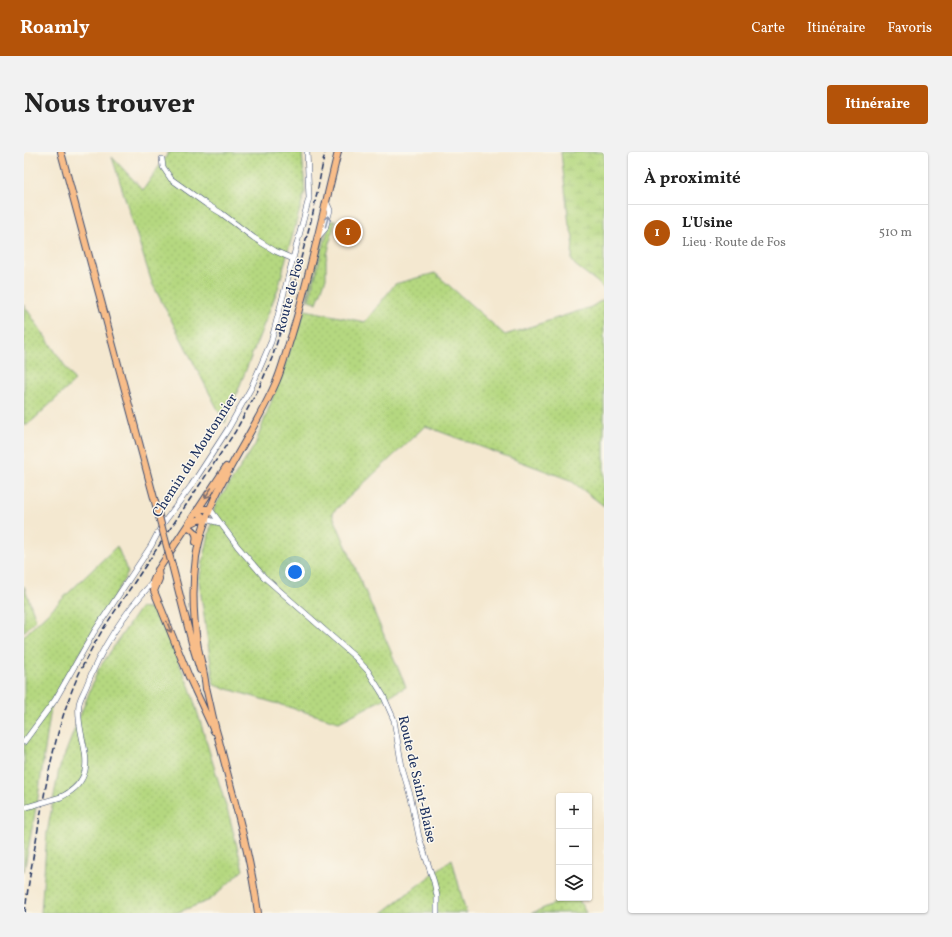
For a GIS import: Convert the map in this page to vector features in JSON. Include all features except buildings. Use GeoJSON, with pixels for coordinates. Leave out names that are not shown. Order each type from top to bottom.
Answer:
{"type":"FeatureCollection","features":[{"type":"Feature","properties":{"kind":"main road"},"geometry":{"type":"LineString","coordinates":[[61,152],[242,826],[250,862],[258,913]]}},
{"type":"Feature","properties":{"kind":"main road","name":"Route de Fos"},"geometry":{"type":"LineString","coordinates":[[246,438],[278,379],[301,304],[338,152]]}},
{"type":"Feature","properties":{"kind":"main road"},"geometry":{"type":"LineString","coordinates":[[206,689],[205,674],[198,648],[193,601],[196,557],[205,519],[220,486],[246,438]]}},
{"type":"Feature","properties":{"kind":"main road"},"geometry":{"type":"LineString","coordinates":[[217,736],[189,677],[154,591],[153,582],[158,570],[246,438]]}},
{"type":"Feature","properties":{"kind":"main road"},"geometry":{"type":"LineString","coordinates":[[198,509],[210,509]]}},
{"type":"Feature","properties":{"kind":"main road"},"geometry":{"type":"LineString","coordinates":[[198,509],[200,514],[205,519]]}},
{"type":"Feature","properties":{"kind":"main road"},"geometry":{"type":"LineString","coordinates":[[187,526],[198,520],[205,519]]}},
{"type":"Feature","properties":{"kind":"main road"},"geometry":{"type":"LineString","coordinates":[[187,526],[194,530],[197,536],[192,567],[194,579]]}},
{"type":"Feature","properties":{"kind":"main road"},"geometry":{"type":"LineString","coordinates":[[154,591],[158,579],[158,570]]}},
{"type":"Feature","properties":{"kind":"street","name":"Chemin du Moutonnier"},"geometry":{"type":"LineString","coordinates":[[24,742],[55,700],[94,632],[162,525],[191,486],[228,429],[252,388],[271,342],[309,198],[307,152]]}},
{"type":"Feature","properties":{"kind":"street"},"geometry":{"type":"LineString","coordinates":[[162,159],[163,167],[171,179],[206,204],[222,213],[254,238],[275,251],[293,259]]}},
{"type":"Feature","properties":{"kind":"street","name":"Route de Saint-Blaise"},"geometry":{"type":"LineString","coordinates":[[210,509],[238,547],[264,577],[356,657],[368,671],[383,695],[394,720],[402,768],[411,798],[419,837],[434,882],[437,896],[437,913]]}},
{"type":"Feature","properties":{"kind":"street"},"geometry":{"type":"LineString","coordinates":[[205,519],[220,523]]}},
{"type":"Feature","properties":{"kind":"street"},"geometry":{"type":"LineString","coordinates":[[26,808],[61,797],[72,791],[82,779],[86,767],[79,704],[89,679],[105,647],[137,599],[153,582]]}},
{"type":"Feature","properties":{"kind":"street"},"geometry":{"type":"LineString","coordinates":[[141,594],[154,591]]}},
{"type":"Feature","properties":{"kind":"green space"},"geometry":{"type":"Polygon","coordinates":[[[169,152],[302,152],[305,192],[279,286],[225,423],[152,283],[112,157],[143,190],[169,152]]]}},
{"type":"Feature","properties":{"kind":"green space"},"geometry":{"type":"Polygon","coordinates":[[[561,152],[604,152],[604,289],[575,265],[572,260],[573,236],[569,225],[561,152]]]}},
{"type":"Feature","properties":{"kind":"green space"},"geometry":{"type":"Polygon","coordinates":[[[330,221],[335,221],[326,260],[326,278],[317,303],[309,300],[330,221]]]}},
{"type":"Feature","properties":{"kind":"green space"},"geometry":{"type":"Polygon","coordinates":[[[325,231],[307,301],[314,256],[325,231]]]}},
{"type":"Feature","properties":{"kind":"green space"},"geometry":{"type":"Polygon","coordinates":[[[435,273],[505,335],[591,307],[604,299],[604,506],[570,480],[425,426],[332,513],[406,687],[339,722],[214,685],[199,581],[215,506],[255,445],[305,310],[365,322],[395,284],[435,273]]]}},
{"type":"Feature","properties":{"kind":"green space"},"geometry":{"type":"Polygon","coordinates":[[[24,305],[75,381],[32,421],[24,426],[24,305]]]}},
{"type":"Feature","properties":{"kind":"green space"},"geometry":{"type":"Polygon","coordinates":[[[117,546],[128,573],[52,701],[38,797],[24,871],[24,636],[117,546]]]}},
{"type":"Feature","properties":{"kind":"green space"},"geometry":{"type":"Polygon","coordinates":[[[24,586],[36,620],[24,632],[24,586]]]}},
{"type":"Feature","properties":{"kind":"green space"},"geometry":{"type":"Polygon","coordinates":[[[140,608],[156,610],[190,688],[230,819],[243,870],[210,900],[176,913],[41,913],[47,833],[59,769],[98,670],[140,608]]]}},
{"type":"Feature","properties":{"kind":"green space"},"geometry":{"type":"Polygon","coordinates":[[[452,859],[466,913],[382,913],[452,859]]]}},
{"type":"Feature","properties":{"kind":"green space"},"geometry":{"type":"Polygon","coordinates":[[[561,901],[580,901],[586,913],[532,913],[561,901]]]}},
{"type":"Feature","properties":{"kind":"railway"},"geometry":{"type":"LineString","coordinates":[[25,913],[31,868],[48,774],[65,709],[86,658],[95,642],[235,432],[259,388],[272,358],[288,307],[313,213],[325,152]]}},
{"type":"Feature","properties":{"kind":"place","name":"L'Usine"},"geometry":{"type":"Point","coordinates":[348,232]}}]}
